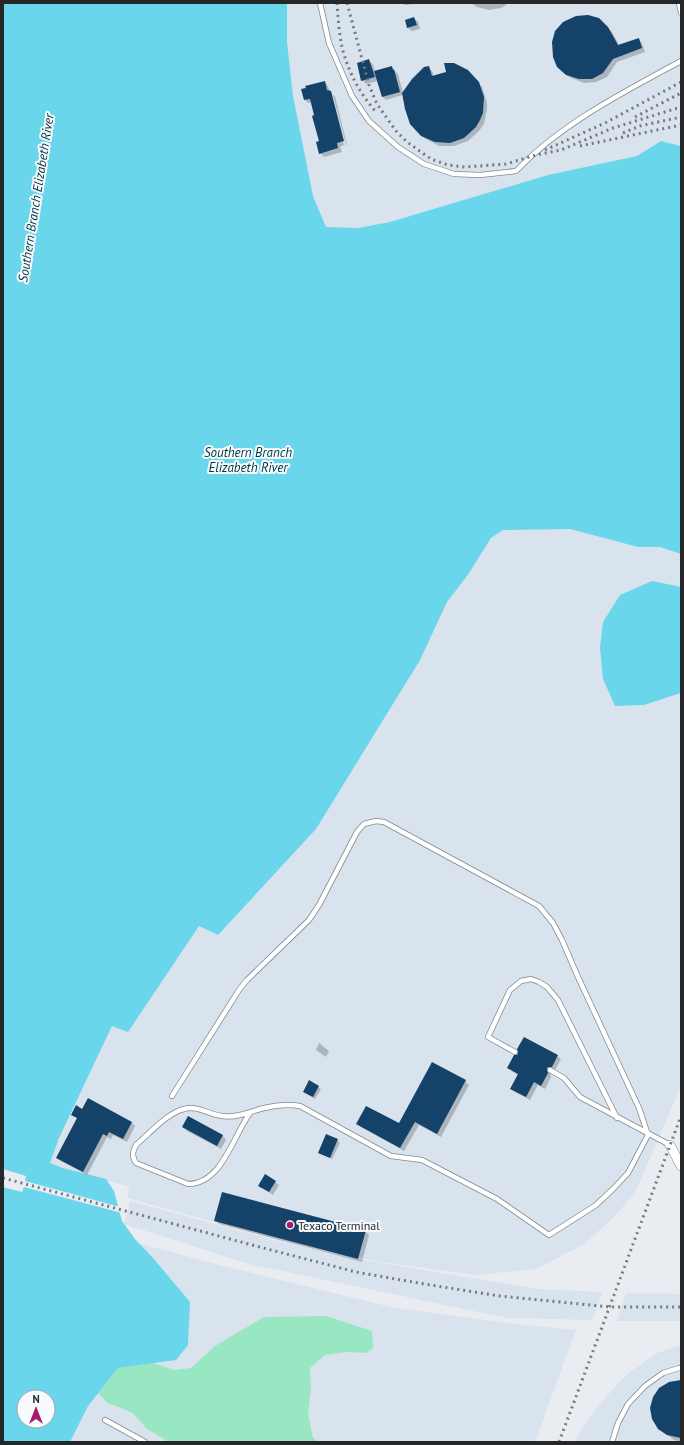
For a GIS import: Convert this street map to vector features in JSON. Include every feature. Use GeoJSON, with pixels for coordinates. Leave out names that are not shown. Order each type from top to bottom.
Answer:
{"type":"FeatureCollection","features":[{"type":"Feature","properties":{"kind":"street"},"geometry":{"type":"LineString","coordinates":[[670,1145],[681,1166]]}},
{"type":"Feature","properties":{"kind":"lane"},"geometry":{"type":"LineString","coordinates":[[320,3],[329,43],[352,96],[369,121],[398,147],[424,164],[454,174],[480,175],[516,172],[530,157],[583,117],[681,61]]}},
{"type":"Feature","properties":{"kind":"lane"},"geometry":{"type":"LineString","coordinates":[[679,3],[681,13]]}},
{"type":"Feature","properties":{"kind":"lane"},"geometry":{"type":"LineString","coordinates":[[172,1096],[239,990],[247,980],[309,920],[336,874],[357,832],[364,824],[376,821],[384,822],[539,906],[553,923],[562,940],[578,978],[639,1108],[648,1135],[628,1173],[618,1184],[596,1205],[549,1235],[497,1199],[429,1163],[422,1160],[391,1156],[300,1106],[277,1106],[234,1116],[222,1116],[193,1108],[185,1108],[169,1116],[136,1146],[132,1151],[133,1158],[136,1163],[188,1184],[203,1181],[212,1175],[222,1162],[250,1113]]}},
{"type":"Feature","properties":{"kind":"lane"},"geometry":{"type":"LineString","coordinates":[[515,1052],[488,1037],[510,990],[521,981],[531,979],[547,987],[558,1000],[617,1118]]}},
{"type":"Feature","properties":{"kind":"lane"},"geometry":{"type":"LineString","coordinates":[[550,1070],[564,1078],[580,1097],[648,1135],[670,1145]]}},
{"type":"Feature","properties":{"kind":"lane"},"geometry":{"type":"LineString","coordinates":[[612,1442],[618,1423],[628,1404],[645,1386],[663,1373],[679,1368]]}},
{"type":"Feature","properties":{"kind":"lane"},"geometry":{"type":"LineString","coordinates":[[104,1420],[145,1442]]}},
{"type":"Feature","properties":{"kind":"shaded area"},"geometry":{"type":"Polygon","coordinates":[[[217,3],[681,3],[681,146],[661,141],[638,156],[420,226],[279,235],[217,3]]]}},
{"type":"Feature","properties":{"kind":"shaded area"},"geometry":{"type":"Polygon","coordinates":[[[353,506],[566,522],[681,544],[681,1086],[635,1193],[611,1220],[583,1245],[536,1269],[475,1275],[381,1262],[282,1241],[128,1198],[129,1186],[22,1162],[353,506]]]}},
{"type":"Feature","properties":{"kind":"shaded area"},"geometry":{"type":"Polygon","coordinates":[[[130,1201],[282,1242],[346,1257],[538,1289],[603,1292],[592,1320],[507,1318],[249,1264],[124,1224],[130,1201]]]}},
{"type":"Feature","properties":{"kind":"shaded area"},"geometry":{"type":"Polygon","coordinates":[[[3,1207],[219,1265],[391,1307],[513,1324],[576,1330],[535,1442],[3,1442],[3,1207]]]}},
{"type":"Feature","properties":{"kind":"shaded area"},"geometry":{"type":"Polygon","coordinates":[[[626,1293],[681,1294],[681,1321],[617,1321],[626,1293]]]}},
{"type":"Feature","properties":{"kind":"shaded area"},"geometry":{"type":"Polygon","coordinates":[[[681,1345],[681,1442],[574,1442],[595,1409],[626,1375],[657,1353],[681,1345]]]}},
{"type":"Feature","properties":{"kind":"green space"},"geometry":{"type":"Polygon","coordinates":[[[326,1316],[372,1331],[373,1348],[366,1353],[347,1352],[325,1355],[310,1368],[311,1390],[308,1413],[313,1438],[319,1442],[169,1442],[147,1429],[133,1413],[108,1403],[98,1393],[118,1368],[153,1363],[174,1370],[191,1368],[215,1346],[264,1317],[326,1316]]]}},
{"type":"Feature","properties":{"kind":"water","name":"Southern Branch Elizabeth River"},"geometry":{"type":"Polygon","coordinates":[[[3,3],[287,3],[287,42],[293,96],[313,196],[326,227],[358,228],[390,222],[548,175],[637,156],[661,141],[681,146],[681,554],[660,547],[638,547],[570,529],[503,530],[491,538],[467,576],[447,602],[420,660],[316,829],[218,935],[199,926],[128,1032],[112,1026],[59,1138],[50,1163],[63,1168],[106,1179],[114,1191],[122,1221],[135,1239],[190,1302],[188,1345],[176,1360],[118,1368],[88,1406],[70,1442],[3,1442],[3,3]]]}},
{"type":"Feature","properties":{"kind":"water"},"geometry":{"type":"Polygon","coordinates":[[[652,581],[681,587],[681,693],[644,705],[615,706],[603,679],[600,647],[603,622],[620,595],[652,581]]]}},
{"type":"Feature","properties":{"kind":"pier"},"geometry":{"type":"Polygon","coordinates":[[[3,1169],[26,1176],[25,1181],[120,1207],[122,1213],[24,1187],[22,1192],[3,1187],[3,1169]]]}},
{"type":"Feature","properties":{"kind":"building"},"geometry":{"type":"Polygon","coordinates":[[[588,15],[599,18],[608,27],[618,45],[639,38],[642,48],[613,59],[603,73],[592,79],[579,79],[566,75],[557,67],[553,57],[552,42],[555,31],[563,22],[576,16],[588,15]]]}},
{"type":"Feature","properties":{"kind":"building"},"geometry":{"type":"Polygon","coordinates":[[[414,17],[417,25],[407,28],[405,20],[414,17]]]}},
{"type":"Feature","properties":{"kind":"building"},"geometry":{"type":"Polygon","coordinates":[[[369,59],[375,77],[361,81],[357,63],[369,59]]]}},
{"type":"Feature","properties":{"kind":"building"},"geometry":{"type":"Polygon","coordinates":[[[444,63],[454,63],[468,70],[479,82],[484,97],[483,113],[476,127],[464,138],[450,143],[435,142],[421,136],[410,124],[402,93],[412,79],[424,67],[429,66],[432,76],[446,72],[444,63]]]}},
{"type":"Feature","properties":{"kind":"building"},"geometry":{"type":"Polygon","coordinates":[[[392,66],[400,92],[382,97],[374,71],[392,66]]]}},
{"type":"Feature","properties":{"kind":"building"},"geometry":{"type":"Polygon","coordinates":[[[325,81],[327,90],[331,91],[344,141],[337,143],[338,148],[319,154],[316,142],[319,141],[312,116],[314,115],[310,99],[304,100],[301,89],[306,88],[305,86],[325,81]]]}},
{"type":"Feature","properties":{"kind":"building"},"geometry":{"type":"Polygon","coordinates":[[[524,1037],[558,1055],[552,1067],[547,1068],[548,1073],[541,1086],[534,1082],[526,1097],[510,1089],[518,1074],[507,1068],[514,1055],[517,1055],[517,1049],[524,1037]]]}},
{"type":"Feature","properties":{"kind":"building"},"geometry":{"type":"Polygon","coordinates":[[[432,1062],[466,1080],[437,1134],[415,1122],[400,1148],[356,1124],[366,1106],[399,1123],[432,1062]]]}},
{"type":"Feature","properties":{"kind":"building"},"geometry":{"type":"Polygon","coordinates":[[[309,1080],[319,1086],[313,1097],[303,1092],[309,1080]]]}},
{"type":"Feature","properties":{"kind":"building"},"geometry":{"type":"Polygon","coordinates":[[[88,1098],[132,1122],[123,1139],[109,1132],[107,1136],[103,1134],[83,1172],[56,1158],[77,1118],[71,1115],[76,1105],[82,1109],[88,1098]]]}},
{"type":"Feature","properties":{"kind":"building"},"geometry":{"type":"Polygon","coordinates":[[[188,1116],[223,1135],[217,1146],[182,1127],[188,1116]]]}},
{"type":"Feature","properties":{"kind":"building"},"geometry":{"type":"Polygon","coordinates":[[[326,1134],[338,1139],[330,1158],[318,1153],[326,1134]]]}},
{"type":"Feature","properties":{"kind":"building"},"geometry":{"type":"Polygon","coordinates":[[[265,1174],[276,1181],[269,1192],[258,1186],[265,1174]]]}},
{"type":"Feature","properties":{"kind":"building","name":"Texaco Terminal"},"geometry":{"type":"Polygon","coordinates":[[[222,1192],[366,1230],[358,1259],[214,1221],[222,1192]]]}},
{"type":"Feature","properties":{"kind":"building"},"geometry":{"type":"Polygon","coordinates":[[[681,1380],[681,1438],[667,1435],[658,1429],[652,1419],[650,1408],[653,1397],[659,1388],[669,1382],[681,1380]]]}},
{"type":"Feature","properties":{"kind":"railway"},"geometry":{"type":"LineString","coordinates":[[337,3],[341,42],[351,74],[365,98],[377,113]]}},
{"type":"Feature","properties":{"kind":"railway"},"geometry":{"type":"LineString","coordinates":[[347,3],[369,85],[377,104],[396,131],[407,142],[431,159],[448,165],[465,167],[506,164],[536,155],[561,150],[613,128],[681,107]]}},
{"type":"Feature","properties":{"kind":"railway"},"geometry":{"type":"LineString","coordinates":[[545,150],[605,123],[681,82]]}},
{"type":"Feature","properties":{"kind":"railway"},"geometry":{"type":"LineString","coordinates":[[635,117],[681,93]]}},
{"type":"Feature","properties":{"kind":"railway"},"geometry":{"type":"LineString","coordinates":[[623,133],[640,126],[681,117]]}},
{"type":"Feature","properties":{"kind":"railway"},"geometry":{"type":"LineString","coordinates":[[580,146],[681,125]]}},
{"type":"Feature","properties":{"kind":"railway"},"geometry":{"type":"LineString","coordinates":[[559,1442],[681,1116]]}},
{"type":"Feature","properties":{"kind":"railway"},"geometry":{"type":"LineString","coordinates":[[3,1178],[356,1272],[500,1296],[610,1307],[681,1307]]}},
{"type":"Feature","properties":{"kind":"place","name":"Texaco Terminal"},"geometry":{"type":"Point","coordinates":[290,1225]}}]}
